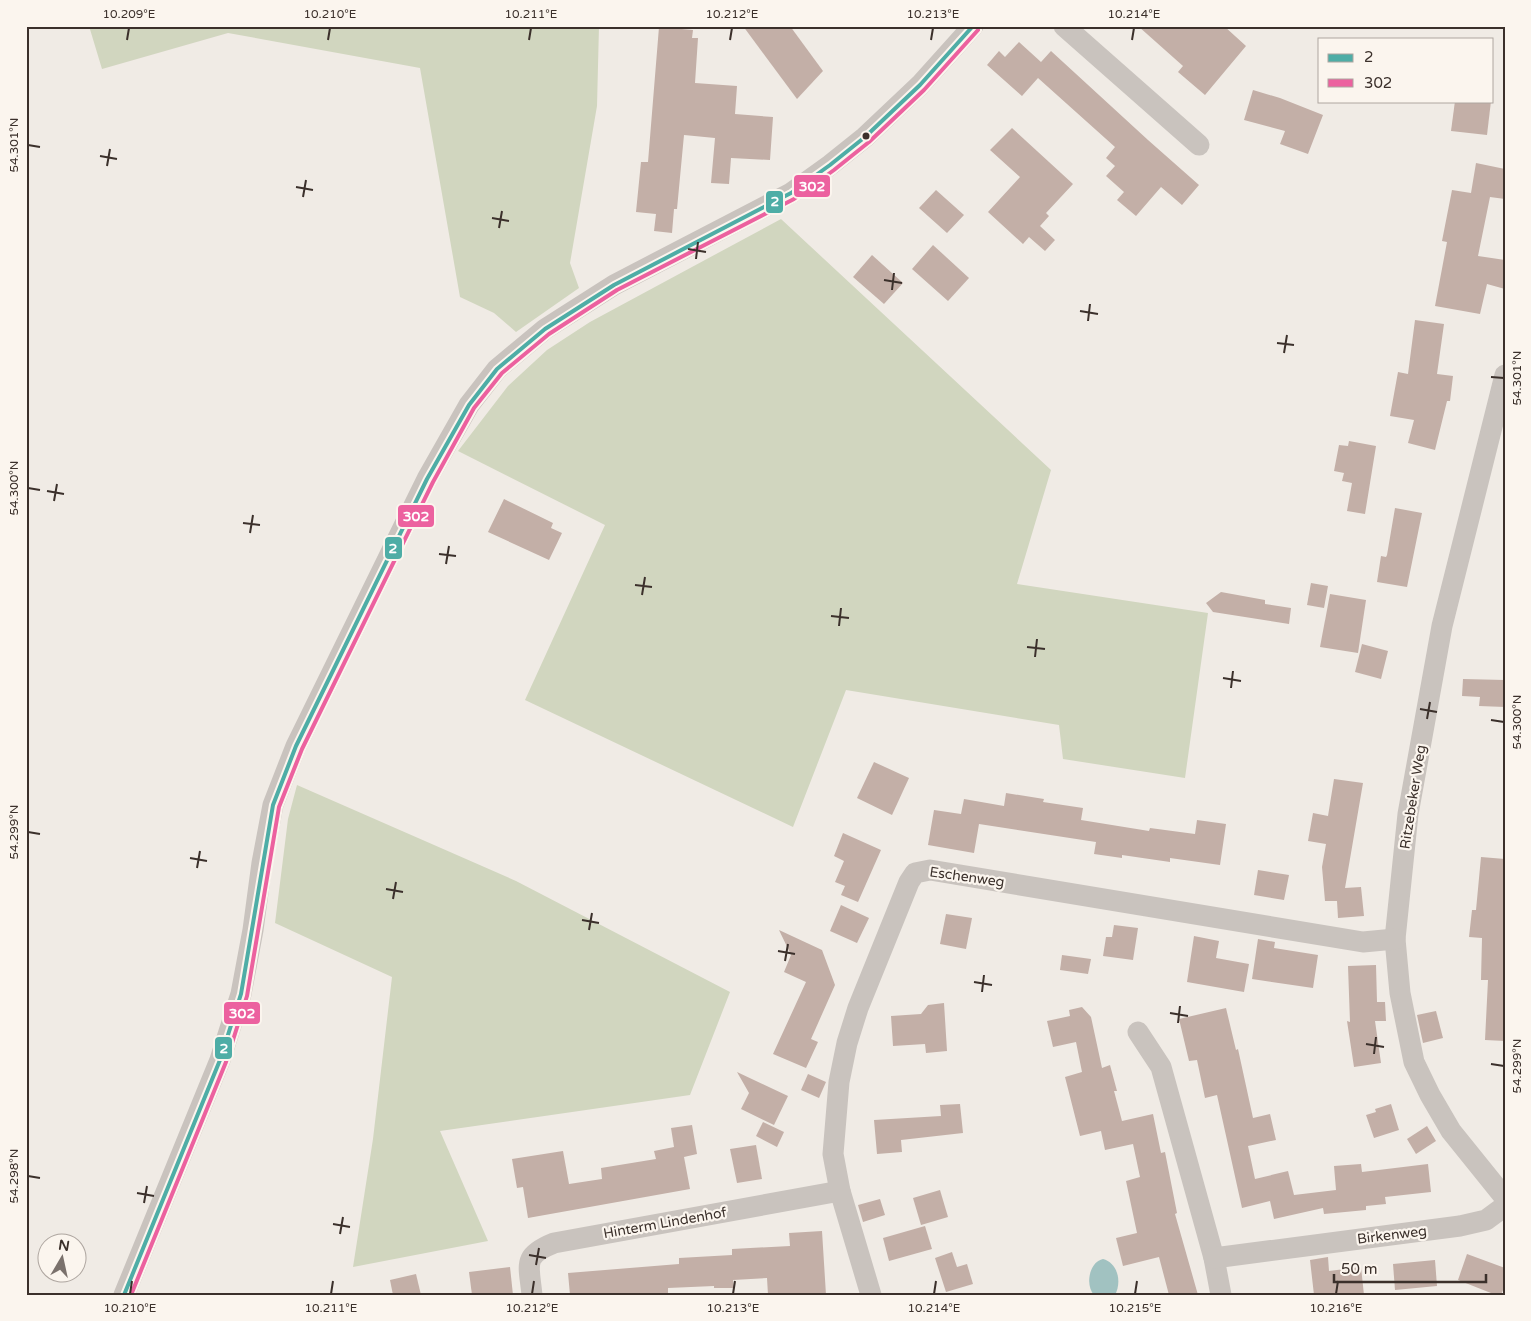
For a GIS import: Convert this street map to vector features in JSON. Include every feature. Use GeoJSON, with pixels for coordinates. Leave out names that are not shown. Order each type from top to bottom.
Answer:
{"type":"FeatureCollection","features":[{"type":"Feature","properties":{"kind":"street"},"geometry":{"type":"LineString","coordinates":[[124,1295],[220,1060],[241,994],[273,805],[296,746],[396,541],[427,479],[469,405],[497,369],[545,329],[614,285],[791,193],[830,165],[865,137],[920,85],[974,26]]}},
{"type":"Feature","properties":{"kind":"street"},"geometry":{"type":"LineString","coordinates":[[1064,26],[1199,145]]}},
{"type":"Feature","properties":{"kind":"street","name":"Ritzebeker Weg"},"geometry":{"type":"LineString","coordinates":[[1505,375],[1442,626],[1408,814],[1395,939],[1400,993],[1414,1062],[1451,1131],[1505,1198]]}},
{"type":"Feature","properties":{"kind":"street","name":"Eschenweg"},"geometry":{"type":"LineString","coordinates":[[871,1295],[840,1191],[833,1154],[839,1082],[847,1043],[858,1008],[909,882],[915,873],[930,870],[1363,942],[1395,939]]}},
{"type":"Feature","properties":{"kind":"street"},"geometry":{"type":"LineString","coordinates":[[1138,1032],[1161,1066],[1214,1258],[1221,1295]]}},
{"type":"Feature","properties":{"kind":"street","name":"Hinterm Lindenhof"},"geometry":{"type":"LineString","coordinates":[[532,1295],[530,1265],[532,1256],[539,1250],[554,1243],[840,1191]]}},
{"type":"Feature","properties":{"kind":"street","name":"Birkenweg"},"geometry":{"type":"LineString","coordinates":[[1214,1258],[1460,1226],[1486,1220],[1505,1206]]}},
{"type":"Feature","properties":{"kind":"green space"},"geometry":{"type":"Polygon","coordinates":[[[89,26],[599,26],[597,106],[570,263],[579,288],[516,332],[494,313],[460,297],[420,68],[228,33],[102,69],[89,26]]]}},
{"type":"Feature","properties":{"kind":"green space"},"geometry":{"type":"Polygon","coordinates":[[[781,219],[1051,470],[1017,584],[1208,613],[1185,778],[1063,759],[1059,725],[846,690],[793,827],[525,700],[605,525],[458,451],[508,386],[547,350],[590,322],[781,219]]]}},
{"type":"Feature","properties":{"kind":"green space"},"geometry":{"type":"Polygon","coordinates":[[[297,785],[516,881],[730,992],[690,1095],[440,1131],[488,1241],[353,1267],[373,1139],[392,977],[275,923],[288,819],[297,785]]]}},
{"type":"Feature","properties":{"kind":"water"},"geometry":{"type":"Polygon","coordinates":[[[1103,1259],[1112,1264],[1117,1274],[1118,1284],[1115,1295],[1094,1295],[1091,1291],[1090,1274],[1094,1264],[1103,1259]]]}},
{"type":"Feature","properties":{"kind":"building"},"geometry":{"type":"Polygon","coordinates":[[[743,26],[790,26],[823,71],[797,99],[743,26]]]}},
{"type":"Feature","properties":{"kind":"building"},"geometry":{"type":"Polygon","coordinates":[[[1138,26],[1224,26],[1246,46],[1205,95],[1178,72],[1183,66],[1138,26]]]}},
{"type":"Feature","properties":{"kind":"building"},"geometry":{"type":"Polygon","coordinates":[[[659,27],[693,30],[692,38],[698,38],[695,83],[737,86],[735,114],[773,117],[770,160],[731,158],[729,184],[711,183],[715,138],[684,135],[677,209],[674,209],[672,233],[654,231],[656,214],[636,212],[641,162],[648,162],[659,27]]]}},
{"type":"Feature","properties":{"kind":"building"},"geometry":{"type":"Polygon","coordinates":[[[1019,42],[1041,62],[1051,51],[1199,185],[1182,205],[1161,187],[1136,216],[1117,200],[1124,192],[1106,176],[1115,166],[1106,158],[1115,147],[1038,78],[1022,96],[987,65],[999,51],[1005,57],[1019,42]]]}},
{"type":"Feature","properties":{"kind":"building"},"geometry":{"type":"Polygon","coordinates":[[[1253,90],[1280,98],[1323,115],[1308,154],[1280,144],[1285,131],[1244,120],[1253,90]]]}},
{"type":"Feature","properties":{"kind":"building"},"geometry":{"type":"Polygon","coordinates":[[[1455,102],[1491,102],[1487,135],[1451,131],[1455,102]]]}},
{"type":"Feature","properties":{"kind":"building"},"geometry":{"type":"Polygon","coordinates":[[[1012,128],[1073,184],[1046,213],[1049,216],[1040,226],[1055,240],[1045,251],[1029,237],[1023,244],[988,212],[1020,177],[990,150],[1012,128]]]}},
{"type":"Feature","properties":{"kind":"building"},"geometry":{"type":"Polygon","coordinates":[[[1476,163],[1505,169],[1505,199],[1490,197],[1478,256],[1505,260],[1505,289],[1487,284],[1480,314],[1435,306],[1447,242],[1442,241],[1452,190],[1471,193],[1476,163]]]}},
{"type":"Feature","properties":{"kind":"building"},"geometry":{"type":"Polygon","coordinates":[[[936,190],[964,215],[947,233],[919,208],[936,190]]]}},
{"type":"Feature","properties":{"kind":"building"},"geometry":{"type":"Polygon","coordinates":[[[933,245],[969,278],[948,301],[912,269],[933,245]]]}},
{"type":"Feature","properties":{"kind":"building"},"geometry":{"type":"Polygon","coordinates":[[[872,255],[903,283],[884,304],[853,277],[872,255]]]}},
{"type":"Feature","properties":{"kind":"building"},"geometry":{"type":"Polygon","coordinates":[[[1415,320],[1444,324],[1437,374],[1453,376],[1450,401],[1447,401],[1435,450],[1408,443],[1414,420],[1390,416],[1398,372],[1408,374],[1415,320]]]}},
{"type":"Feature","properties":{"kind":"building"},"geometry":{"type":"Polygon","coordinates":[[[1349,441],[1376,446],[1365,514],[1347,511],[1352,483],[1342,481],[1344,473],[1334,471],[1339,445],[1348,446],[1349,441]]]}},
{"type":"Feature","properties":{"kind":"building"},"geometry":{"type":"Polygon","coordinates":[[[504,499],[553,523],[551,528],[562,533],[549,560],[488,532],[504,499]]]}},
{"type":"Feature","properties":{"kind":"building"},"geometry":{"type":"Polygon","coordinates":[[[1395,508],[1422,513],[1407,587],[1377,582],[1381,556],[1386,557],[1387,555],[1395,508]]]}},
{"type":"Feature","properties":{"kind":"building"},"geometry":{"type":"Polygon","coordinates":[[[1311,583],[1328,586],[1324,608],[1307,605],[1311,583]]]}},
{"type":"Feature","properties":{"kind":"building"},"geometry":{"type":"Polygon","coordinates":[[[1221,592],[1265,600],[1265,604],[1291,608],[1289,624],[1213,612],[1206,603],[1221,592]]]}},
{"type":"Feature","properties":{"kind":"building"},"geometry":{"type":"Polygon","coordinates":[[[1330,594],[1366,600],[1358,653],[1320,647],[1330,594]]]}},
{"type":"Feature","properties":{"kind":"building"},"geometry":{"type":"Polygon","coordinates":[[[1362,644],[1388,651],[1381,679],[1355,672],[1362,644]]]}},
{"type":"Feature","properties":{"kind":"building"},"geometry":{"type":"Polygon","coordinates":[[[1463,679],[1505,680],[1505,707],[1479,706],[1480,697],[1462,696],[1463,679]]]}},
{"type":"Feature","properties":{"kind":"building"},"geometry":{"type":"Polygon","coordinates":[[[874,762],[909,778],[892,815],[857,798],[874,762]]]}},
{"type":"Feature","properties":{"kind":"building"},"geometry":{"type":"Polygon","coordinates":[[[1334,779],[1363,783],[1345,888],[1361,887],[1364,916],[1338,918],[1337,901],[1325,901],[1322,867],[1326,844],[1308,841],[1313,813],[1328,816],[1334,779]]]}},
{"type":"Feature","properties":{"kind":"building"},"geometry":{"type":"Polygon","coordinates":[[[1006,793],[1044,799],[1043,802],[1083,808],[1081,820],[1149,831],[1150,828],[1195,834],[1197,820],[1226,824],[1220,865],[1170,858],[1170,862],[1122,855],[1122,858],[1094,854],[1096,842],[979,824],[974,853],[928,845],[934,810],[961,814],[964,799],[1004,806],[1006,793]]]}},
{"type":"Feature","properties":{"kind":"building"},"geometry":{"type":"Polygon","coordinates":[[[843,833],[881,850],[858,902],[841,895],[845,886],[835,882],[844,861],[834,856],[843,833]]]}},
{"type":"Feature","properties":{"kind":"building"},"geometry":{"type":"Polygon","coordinates":[[[1481,857],[1505,859],[1505,1041],[1485,1040],[1488,980],[1481,980],[1482,938],[1469,937],[1472,910],[1476,910],[1481,857]]]}},
{"type":"Feature","properties":{"kind":"building"},"geometry":{"type":"Polygon","coordinates":[[[1258,870],[1289,875],[1284,900],[1254,895],[1258,870]]]}},
{"type":"Feature","properties":{"kind":"building"},"geometry":{"type":"Polygon","coordinates":[[[841,905],[869,918],[857,943],[830,931],[841,905]]]}},
{"type":"Feature","properties":{"kind":"building"},"geometry":{"type":"Polygon","coordinates":[[[946,914],[972,918],[966,949],[940,944],[946,914]]]}},
{"type":"Feature","properties":{"kind":"building"},"geometry":{"type":"Polygon","coordinates":[[[1114,925],[1138,928],[1133,960],[1103,956],[1106,937],[1112,937],[1114,925]]]}},
{"type":"Feature","properties":{"kind":"building"},"geometry":{"type":"Polygon","coordinates":[[[779,930],[822,950],[835,985],[811,1039],[818,1042],[806,1068],[773,1054],[806,982],[784,972],[791,955],[779,930]]]}},
{"type":"Feature","properties":{"kind":"building"},"geometry":{"type":"Polygon","coordinates":[[[1194,936],[1219,941],[1216,958],[1249,964],[1244,992],[1187,982],[1194,936]]]}},
{"type":"Feature","properties":{"kind":"building"},"geometry":{"type":"Polygon","coordinates":[[[1258,939],[1275,942],[1274,948],[1318,955],[1313,988],[1252,979],[1258,939]]]}},
{"type":"Feature","properties":{"kind":"building"},"geometry":{"type":"Polygon","coordinates":[[[1062,955],[1091,959],[1088,974],[1060,970],[1062,955]]]}},
{"type":"Feature","properties":{"kind":"building"},"geometry":{"type":"Polygon","coordinates":[[[1376,965],[1377,1002],[1385,1002],[1386,1021],[1375,1021],[1381,1063],[1354,1067],[1347,1021],[1350,1022],[1348,966],[1376,965]]]}},
{"type":"Feature","properties":{"kind":"building"},"geometry":{"type":"Polygon","coordinates":[[[944,1003],[947,1051],[926,1053],[925,1044],[893,1046],[891,1016],[921,1014],[928,1005],[944,1003]]]}},
{"type":"Feature","properties":{"kind":"building"},"geometry":{"type":"Polygon","coordinates":[[[1082,1007],[1091,1017],[1102,1068],[1110,1065],[1117,1091],[1114,1091],[1122,1121],[1153,1114],[1161,1153],[1165,1152],[1177,1213],[1175,1214],[1198,1295],[1169,1295],[1159,1257],[1123,1266],[1116,1238],[1137,1233],[1126,1181],[1140,1177],[1133,1144],[1105,1150],[1101,1131],[1080,1136],[1065,1077],[1082,1072],[1076,1042],[1053,1047],[1047,1021],[1070,1016],[1069,1010],[1082,1007]]]}},
{"type":"Feature","properties":{"kind":"building"},"geometry":{"type":"Polygon","coordinates":[[[1226,1008],[1236,1050],[1238,1049],[1253,1118],[1270,1114],[1276,1140],[1248,1146],[1255,1179],[1288,1171],[1294,1195],[1336,1190],[1334,1166],[1361,1164],[1362,1172],[1428,1164],[1431,1192],[1385,1197],[1386,1204],[1366,1206],[1366,1210],[1324,1214],[1323,1208],[1274,1219],[1270,1201],[1242,1208],[1217,1095],[1205,1098],[1197,1060],[1189,1061],[1179,1019],[1226,1008]]]}},
{"type":"Feature","properties":{"kind":"building"},"geometry":{"type":"Polygon","coordinates":[[[1436,1011],[1443,1038],[1423,1043],[1417,1015],[1436,1011]]]}},
{"type":"Feature","properties":{"kind":"building"},"geometry":{"type":"Polygon","coordinates":[[[737,1072],[788,1096],[774,1125],[741,1109],[749,1093],[737,1072]]]}},
{"type":"Feature","properties":{"kind":"building"},"geometry":{"type":"Polygon","coordinates":[[[808,1074],[826,1082],[819,1098],[801,1090],[808,1074]]]}},
{"type":"Feature","properties":{"kind":"building"},"geometry":{"type":"Polygon","coordinates":[[[960,1104],[963,1133],[901,1140],[902,1152],[877,1154],[874,1120],[941,1116],[940,1105],[960,1104]]]}},
{"type":"Feature","properties":{"kind":"building"},"geometry":{"type":"Polygon","coordinates":[[[1391,1104],[1399,1130],[1374,1138],[1366,1115],[1376,1112],[1375,1109],[1391,1104]]]}},
{"type":"Feature","properties":{"kind":"building"},"geometry":{"type":"Polygon","coordinates":[[[763,1122],[784,1132],[777,1147],[756,1136],[763,1122]]]}},
{"type":"Feature","properties":{"kind":"building"},"geometry":{"type":"Polygon","coordinates":[[[692,1125],[697,1154],[684,1157],[690,1189],[528,1218],[523,1187],[517,1188],[512,1159],[563,1151],[569,1184],[602,1179],[601,1168],[656,1159],[654,1151],[674,1147],[671,1128],[692,1125]]]}},
{"type":"Feature","properties":{"kind":"building"},"geometry":{"type":"Polygon","coordinates":[[[1427,1126],[1436,1141],[1416,1154],[1407,1139],[1427,1126]]]}},
{"type":"Feature","properties":{"kind":"building"},"geometry":{"type":"Polygon","coordinates":[[[756,1145],[762,1179],[737,1183],[730,1149],[756,1145]]]}},
{"type":"Feature","properties":{"kind":"building"},"geometry":{"type":"Polygon","coordinates":[[[940,1190],[948,1217],[921,1225],[913,1198],[940,1190]]]}},
{"type":"Feature","properties":{"kind":"building"},"geometry":{"type":"Polygon","coordinates":[[[880,1199],[885,1215],[863,1222],[858,1205],[880,1199]]]}},
{"type":"Feature","properties":{"kind":"building"},"geometry":{"type":"Polygon","coordinates":[[[925,1226],[932,1249],[889,1261],[883,1238],[925,1226]]]}},
{"type":"Feature","properties":{"kind":"building"},"geometry":{"type":"Polygon","coordinates":[[[822,1231],[826,1295],[768,1295],[767,1278],[733,1280],[734,1288],[714,1288],[714,1286],[668,1288],[668,1295],[570,1295],[568,1273],[679,1264],[679,1258],[732,1255],[732,1249],[790,1246],[789,1233],[822,1231]]]}},
{"type":"Feature","properties":{"kind":"building"},"geometry":{"type":"Polygon","coordinates":[[[952,1252],[957,1267],[967,1264],[973,1284],[946,1292],[935,1258],[952,1252]]]}},
{"type":"Feature","properties":{"kind":"building"},"geometry":{"type":"Polygon","coordinates":[[[1467,1254],[1505,1268],[1505,1285],[1501,1295],[1496,1295],[1458,1280],[1467,1254]]]}},
{"type":"Feature","properties":{"kind":"building"},"geometry":{"type":"Polygon","coordinates":[[[1328,1257],[1329,1271],[1361,1267],[1364,1295],[1314,1295],[1310,1260],[1328,1257]]]}},
{"type":"Feature","properties":{"kind":"building"},"geometry":{"type":"Polygon","coordinates":[[[1435,1260],[1437,1286],[1395,1290],[1393,1264],[1435,1260]]]}},
{"type":"Feature","properties":{"kind":"building"},"geometry":{"type":"Polygon","coordinates":[[[510,1267],[513,1295],[472,1295],[469,1272],[510,1267]]]}},
{"type":"Feature","properties":{"kind":"building"},"geometry":{"type":"Polygon","coordinates":[[[416,1274],[421,1295],[393,1295],[390,1280],[416,1274]]]}},
{"type":"Feature","properties":{"kind":"transit line","name":"2"},"geometry":{"type":"LineString","coordinates":[[124,1295],[220,1060],[241,994],[273,805],[296,746],[427,479],[469,405],[497,369],[545,329],[614,285],[791,193],[830,165],[865,137],[920,85],[973,26]]}},
{"type":"Feature","properties":{"kind":"transit line","name":"302"},"geometry":{"type":"LineString","coordinates":[[131,1295],[226,1062],[247,996],[279,807],[302,749],[433,482],[474,408],[502,373],[549,334],[617,290],[794,199],[834,170],[869,142],[924,90],[978,30]]}}]}
